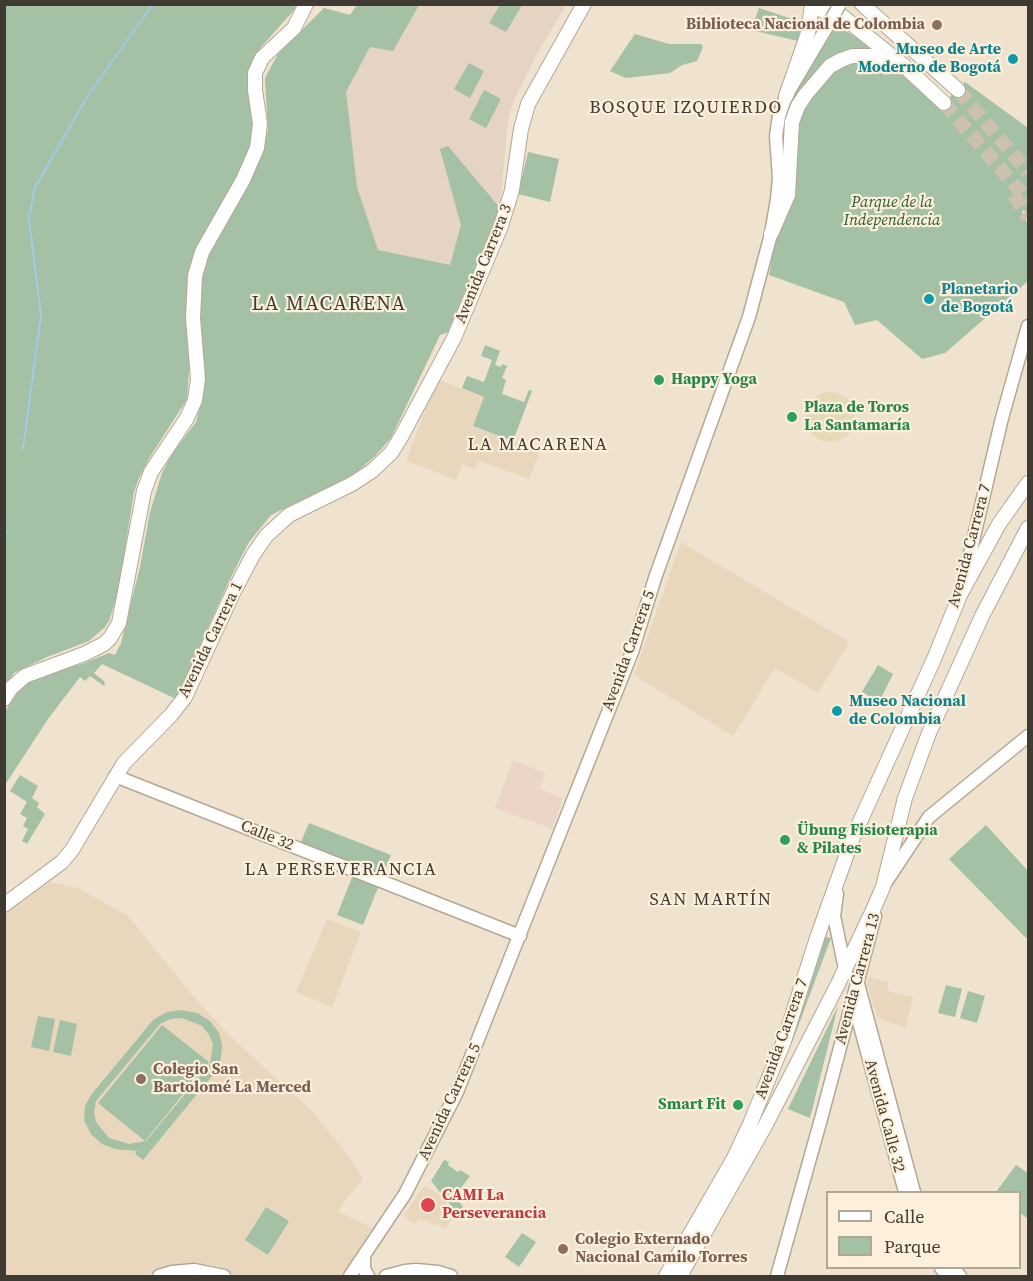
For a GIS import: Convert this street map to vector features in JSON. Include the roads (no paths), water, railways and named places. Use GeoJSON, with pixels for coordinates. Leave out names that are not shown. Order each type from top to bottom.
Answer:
{"type":"FeatureCollection","features":[{"type":"Feature","properties":{"kind":"main road"},"geometry":{"type":"LineString","coordinates":[[4,699],[16,683],[25,676],[104,644],[119,623],[144,491],[151,472],[187,418],[195,400],[198,379],[193,318],[195,276],[202,252],[243,180],[257,148],[260,124],[255,73],[262,58],[298,22],[306,4]]}},
{"type":"Feature","properties":{"kind":"main road","name":"Avenida Carrera 3"},"geometry":{"type":"LineString","coordinates":[[365,476],[397,445],[454,338],[506,212],[528,104],[584,4]]}},
{"type":"Feature","properties":{"kind":"main road"},"geometry":{"type":"LineString","coordinates":[[827,4],[903,65],[944,103]]}},
{"type":"Feature","properties":{"kind":"main road","name":"Avenida Carrera 5"},"geometry":{"type":"LineString","coordinates":[[350,1276],[405,1194],[436,1136],[474,1053],[635,641],[655,578],[747,325],[771,234],[779,178],[776,146],[777,124],[786,96],[840,4]]}},
{"type":"Feature","properties":{"kind":"main road"},"geometry":{"type":"LineString","coordinates":[[851,4],[928,63]]}},
{"type":"Feature","properties":{"kind":"main road"},"geometry":{"type":"LineString","coordinates":[[862,4],[958,90]]}},
{"type":"Feature","properties":{"kind":"main road"},"geometry":{"type":"LineString","coordinates":[[876,4],[891,30]]}},
{"type":"Feature","properties":{"kind":"main road"},"geometry":{"type":"LineString","coordinates":[[786,96],[808,33],[812,6],[903,65]]}},
{"type":"Feature","properties":{"kind":"main road"},"geometry":{"type":"LineString","coordinates":[[771,234],[788,195],[792,122],[806,94],[830,66],[852,56],[874,56],[903,65]]}},
{"type":"Feature","properties":{"kind":"main road","name":"Avenida Carrera 7"},"geometry":{"type":"LineString","coordinates":[[666,1276],[734,1158],[750,1124],[784,1041],[823,919],[853,837],[934,659],[960,595],[1002,418],[1029,326]]}},
{"type":"Feature","properties":{"kind":"main road","name":"Avenida Carrera 1"},"geometry":{"type":"LineString","coordinates":[[4,905],[49,874],[66,858],[115,776],[131,754],[171,715],[185,697],[233,593],[266,536],[290,515],[365,476]]}},
{"type":"Feature","properties":{"kind":"main road"},"geometry":{"type":"LineString","coordinates":[[960,595],[999,524],[1029,483]]}},
{"type":"Feature","properties":{"kind":"main road","name":"Avenida Carrera 7"},"geometry":{"type":"LineString","coordinates":[[680,1276],[765,1126],[845,969],[883,887],[902,807],[926,742],[982,616],[1029,528]]}},
{"type":"Feature","properties":{"kind":"main road","name":"Avenida Carrera 13"},"geometry":{"type":"LineString","coordinates":[[777,1276],[883,887],[929,817],[1026,741]]}},
{"type":"Feature","properties":{"kind":"main road","name":"Calle 32"},"geometry":{"type":"LineString","coordinates":[[115,776],[520,936]]}},
{"type":"Feature","properties":{"kind":"main road","name":"Avenida Carrera 7"},"geometry":{"type":"LineString","coordinates":[[845,969],[834,922],[834,907],[873,791]]}},
{"type":"Feature","properties":{"kind":"main road","name":"Avenida Calle 32"},"geometry":{"type":"LineString","coordinates":[[845,969],[905,1191]]}},
{"type":"Feature","properties":{"kind":"main road","name":"Avenida Calle 32"},"geometry":{"type":"LineString","coordinates":[[857,979],[914,1191]]}},
{"type":"Feature","properties":{"kind":"main road"},"geometry":{"type":"LineString","coordinates":[[840,1048],[851,1040],[860,1042],[866,1047]]}},
{"type":"Feature","properties":{"kind":"main road"},"geometry":{"type":"LineString","coordinates":[[365,1254],[364,1269],[368,1276]]}},
{"type":"Feature","properties":{"kind":"main road"},"geometry":{"type":"LineString","coordinates":[[159,1276],[194,1270],[224,1276]]}},
{"type":"Feature","properties":{"kind":"main road"},"geometry":{"type":"LineString","coordinates":[[386,1276],[416,1270],[451,1276]]}},
{"type":"Feature","properties":{"kind":"waterway"},"geometry":{"type":"LineString","coordinates":[[23,449],[41,315],[29,219],[35,187],[89,94],[153,4]]}},
{"type":"Feature","properties":{"kind":"waterway"},"geometry":{"type":"LineString","coordinates":[[4,534],[8,531]]}},
{"type":"Feature","properties":{"kind":"tunnel"},"geometry":{"type":"LineString","coordinates":[[958,90],[1028,172]]}},
{"type":"Feature","properties":{"kind":"tunnel"},"geometry":{"type":"LineString","coordinates":[[944,103],[1028,201]]}},
{"type":"Feature","properties":{"kind":"tunnel"},"geometry":{"type":"LineString","coordinates":[[1014,195],[1028,218]]}},
{"type":"Feature","properties":{"kind":"place","name":"Biblioteca Nacional de Colombia"},"geometry":{"type":"Point","coordinates":[937,25]}},
{"type":"Feature","properties":{"kind":"place","name":"Museo de Arte Moderno de Bogotá"},"geometry":{"type":"Point","coordinates":[1013,59]}},
{"type":"Feature","properties":{"kind":"place","name":"Planetario de Bogotá"},"geometry":{"type":"Point","coordinates":[929,299]}},
{"type":"Feature","properties":{"kind":"place","name":"Happy Yoga"},"geometry":{"type":"Point","coordinates":[659,380]}},
{"type":"Feature","properties":{"kind":"place","name":"Plaza de Toros La Santamaría"},"geometry":{"type":"Point","coordinates":[792,417]}},
{"type":"Feature","properties":{"kind":"place","name":"Museo Nacional de Colombia"},"geometry":{"type":"Point","coordinates":[837,711]}},
{"type":"Feature","properties":{"kind":"place","name":"Übung Fisioterapia & Pilates"},"geometry":{"type":"Point","coordinates":[785,840]}},
{"type":"Feature","properties":{"kind":"place","name":"Colegio San Bartolomé La Merced"},"geometry":{"type":"Point","coordinates":[141,1079]}},
{"type":"Feature","properties":{"kind":"place","name":"Smart Fit"},"geometry":{"type":"Point","coordinates":[738,1105]}},
{"type":"Feature","properties":{"kind":"place","name":"CAMI La Perseverancia"},"geometry":{"type":"Point","coordinates":[428,1205]}},
{"type":"Feature","properties":{"kind":"place","name":"Colegio Externado Nacional Camilo Torres"},"geometry":{"type":"Point","coordinates":[563,1249]}},
{"type":"Feature","properties":{"kind":"district","name":"BOSQUE IZQUIERDO"},"geometry":{"type":"Point","coordinates":[686,108]}},
{"type":"Feature","properties":{"kind":"district","name":"LA MACARENA"},"geometry":{"type":"Point","coordinates":[329,305]}},
{"type":"Feature","properties":{"kind":"district","name":"LA MACARENA"},"geometry":{"type":"Point","coordinates":[538,445]}},
{"type":"Feature","properties":{"kind":"district","name":"LA PERSEVERANCIA"},"geometry":{"type":"Point","coordinates":[341,870]}},
{"type":"Feature","properties":{"kind":"district","name":"SAN MARTÍN"},"geometry":{"type":"Point","coordinates":[711,900]}},
{"type":"Feature","properties":{"kind":"park label","name":"Parque de la Independencia"},"geometry":{"type":"Point","coordinates":[892,212]}}]}
